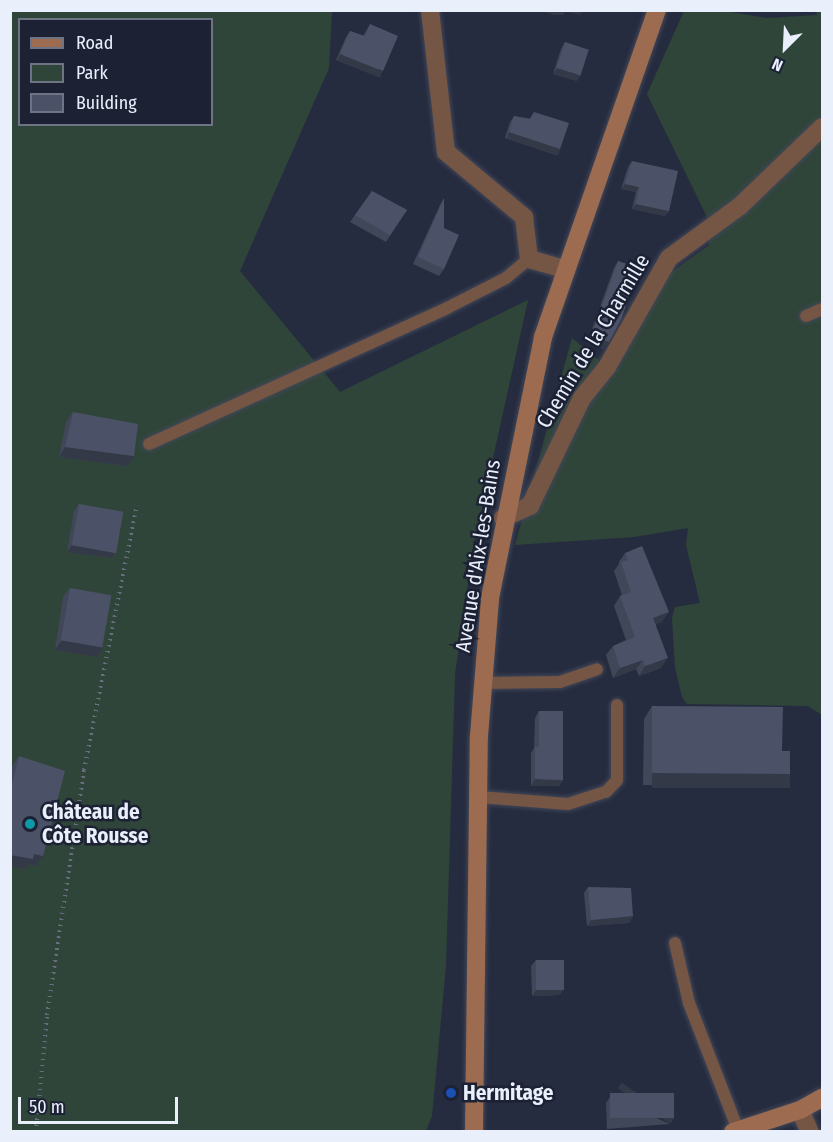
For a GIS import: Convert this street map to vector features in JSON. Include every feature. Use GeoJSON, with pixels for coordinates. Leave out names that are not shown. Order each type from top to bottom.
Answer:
{"type":"FeatureCollection","features":[{"type":"Feature","properties":{"kind":"main road","name":"Avenue d'Aix-les-Bains"},"geometry":{"type":"LineString","coordinates":[[474,1131],[482,683],[490,598],[503,518],[543,337],[657,10]]}},
{"type":"Feature","properties":{"kind":"main road"},"geometry":{"type":"LineString","coordinates":[[736,1131],[800,1110],[822,1099]]}},
{"type":"Feature","properties":{"kind":"street"},"geometry":{"type":"LineString","coordinates":[[430,10],[446,152],[524,217],[529,259],[565,269]]}},
{"type":"Feature","properties":{"kind":"street","name":"Chemin de la Charmille"},"geometry":{"type":"LineString","coordinates":[[503,518],[530,506],[582,398],[607,367],[669,258],[740,206],[822,127]]}},
{"type":"Feature","properties":{"kind":"street"},"geometry":{"type":"LineString","coordinates":[[800,1110],[810,1131]]}},
{"type":"Feature","properties":{"kind":"lane"},"geometry":{"type":"LineString","coordinates":[[149,444],[447,308],[506,278],[529,259]]}},
{"type":"Feature","properties":{"kind":"lane"},"geometry":{"type":"LineString","coordinates":[[806,316],[822,309]]}},
{"type":"Feature","properties":{"kind":"lane"},"geometry":{"type":"LineString","coordinates":[[482,683],[561,682],[597,669]]}},
{"type":"Feature","properties":{"kind":"lane"},"geometry":{"type":"LineString","coordinates":[[479,797],[568,804],[606,792],[617,780],[617,705]]}},
{"type":"Feature","properties":{"kind":"lane"},"geometry":{"type":"LineString","coordinates":[[675,943],[688,1003],[736,1131]]}},
{"type":"Feature","properties":{"kind":"path"},"geometry":{"type":"LineString","coordinates":[[36,1131],[46,1015],[84,770],[137,505]]}},
{"type":"Feature","properties":{"kind":"green space"},"geometry":{"type":"Polygon","coordinates":[[[10,11],[332,11],[329,68],[240,271],[340,392],[528,300],[473,548],[455,674],[446,966],[432,1116],[426,1131],[11,1131],[10,11]]]}},
{"type":"Feature","properties":{"kind":"green space"},"geometry":{"type":"Polygon","coordinates":[[[684,11],[724,11],[767,18],[817,15],[816,11],[822,11],[822,715],[808,706],[687,704],[682,697],[675,668],[672,617],[675,607],[700,603],[686,545],[688,528],[634,537],[515,545],[572,338],[607,367],[673,271],[709,245],[707,217],[647,94],[684,11]]]}},
{"type":"Feature","properties":{"kind":"building"},"geometry":{"type":"Polygon","coordinates":[[[370,24],[398,36],[383,71],[340,54],[350,31],[365,36],[370,24]]]}},
{"type":"Feature","properties":{"kind":"building"},"geometry":{"type":"Polygon","coordinates":[[[565,42],[589,50],[580,75],[557,68],[565,42]]]}},
{"type":"Feature","properties":{"kind":"building"},"geometry":{"type":"Polygon","coordinates":[[[534,112],[569,123],[560,149],[509,132],[514,116],[531,119],[534,112]]]}},
{"type":"Feature","properties":{"kind":"building"},"geometry":{"type":"Polygon","coordinates":[[[632,161],[678,171],[669,211],[636,204],[639,187],[625,184],[632,161]]]}},
{"type":"Feature","properties":{"kind":"building"},"geometry":{"type":"Polygon","coordinates":[[[372,191],[407,210],[390,235],[355,215],[372,191]]]}},
{"type":"Feature","properties":{"kind":"building"},"geometry":{"type":"Polygon","coordinates":[[[444,198],[444,228],[459,235],[444,269],[418,257],[444,198]]]}},
{"type":"Feature","properties":{"kind":"building"},"geometry":{"type":"Polygon","coordinates":[[[618,261],[639,268],[621,320],[609,342],[591,337],[618,261]]]}},
{"type":"Feature","properties":{"kind":"building"},"geometry":{"type":"Polygon","coordinates":[[[73,412],[138,424],[134,456],[65,447],[73,412]]]}},
{"type":"Feature","properties":{"kind":"building"},"geometry":{"type":"Polygon","coordinates":[[[79,504],[123,512],[116,553],[72,545],[79,504]]]}},
{"type":"Feature","properties":{"kind":"building"},"geometry":{"type":"Polygon","coordinates":[[[642,546],[669,612],[653,618],[668,658],[645,666],[643,660],[620,668],[613,646],[635,637],[620,596],[631,592],[621,562],[628,560],[625,553],[642,546]]]}},
{"type":"Feature","properties":{"kind":"building"},"geometry":{"type":"Polygon","coordinates":[[[70,588],[111,595],[102,647],[61,640],[70,588]]]}},
{"type":"Feature","properties":{"kind":"building"},"geometry":{"type":"Polygon","coordinates":[[[652,706],[783,707],[782,751],[790,751],[790,774],[652,773],[652,706]]]}},
{"type":"Feature","properties":{"kind":"building"},"geometry":{"type":"Polygon","coordinates":[[[539,711],[563,711],[563,780],[535,779],[535,747],[539,747],[539,711]]]}},
{"type":"Feature","properties":{"kind":"building","name":"Château de Côte Rousse"},"geometry":{"type":"Polygon","coordinates":[[[19,756],[65,771],[43,856],[34,854],[33,859],[10,855],[10,792],[19,756]]]}},
{"type":"Feature","properties":{"kind":"building"},"geometry":{"type":"Polygon","coordinates":[[[588,887],[631,888],[633,916],[591,920],[588,887]]]}},
{"type":"Feature","properties":{"kind":"building"},"geometry":{"type":"Polygon","coordinates":[[[536,960],[564,960],[564,990],[536,990],[536,960]]]}},
{"type":"Feature","properties":{"kind":"building"},"geometry":{"type":"Polygon","coordinates":[[[610,1093],[674,1093],[674,1118],[610,1118],[610,1093]]]}},
{"type":"Feature","properties":{"kind":"place","name":"Château de Côte Rousse"},"geometry":{"type":"Point","coordinates":[30,824]}},
{"type":"Feature","properties":{"kind":"place","name":"Hermitage"},"geometry":{"type":"Point","coordinates":[451,1093]}}]}
